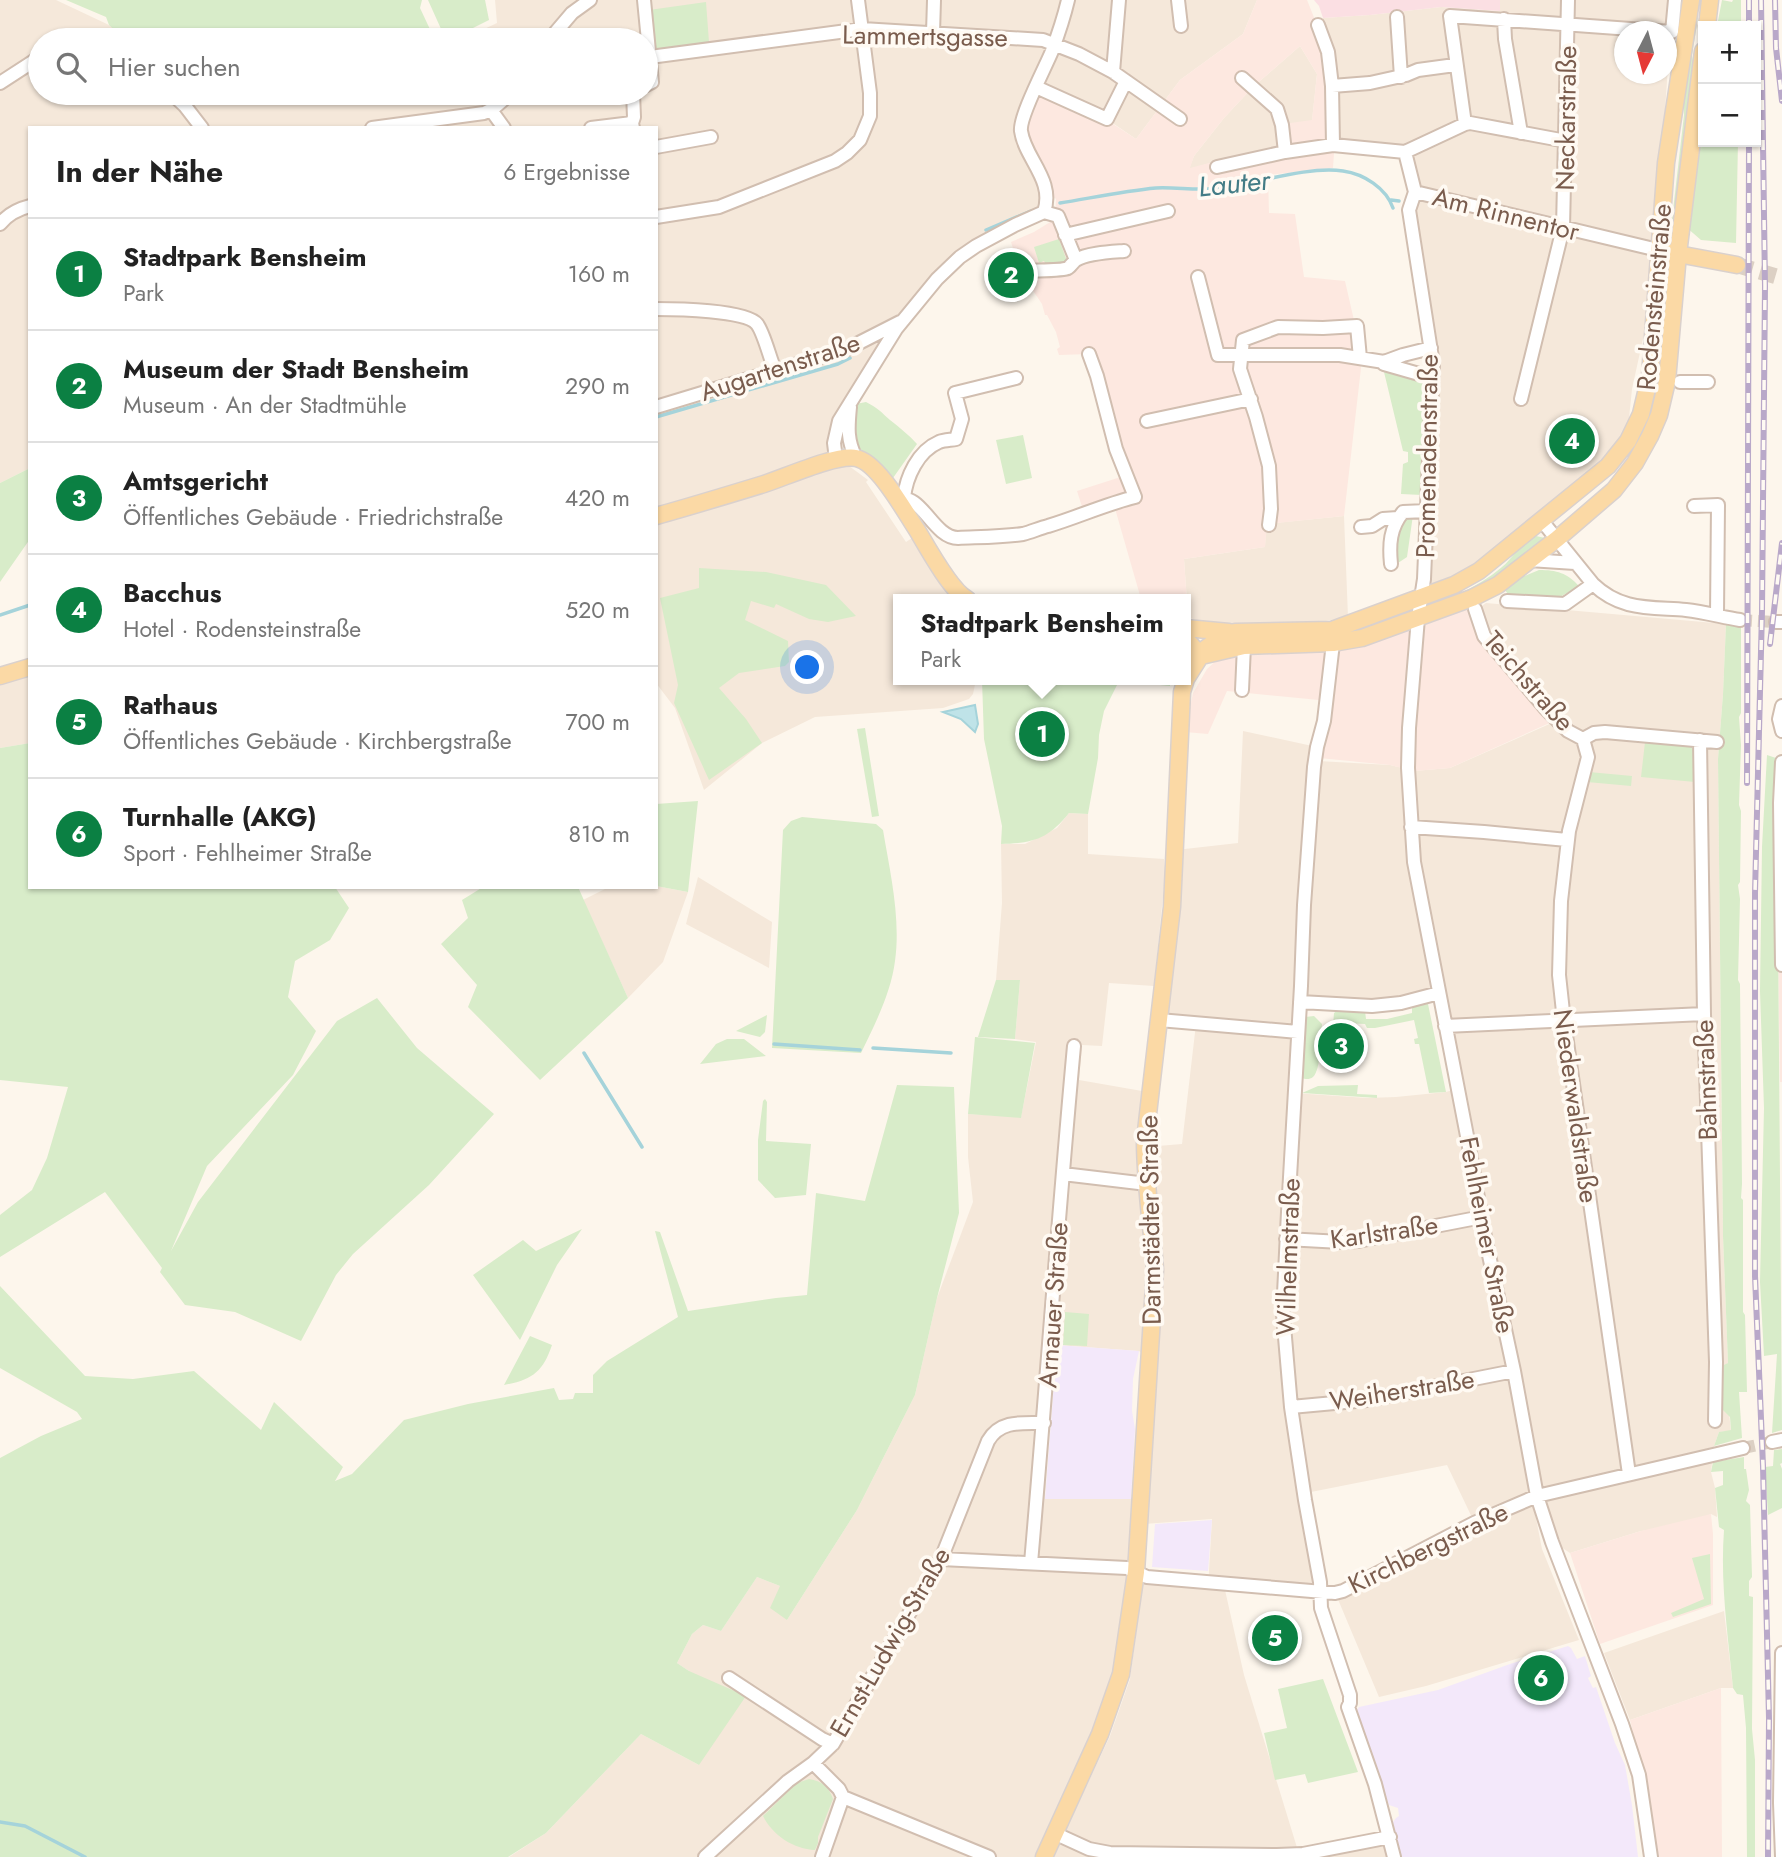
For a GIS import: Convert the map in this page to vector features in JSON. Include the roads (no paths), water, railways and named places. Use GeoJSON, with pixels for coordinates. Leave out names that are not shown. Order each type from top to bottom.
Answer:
{"type":"FeatureCollection","features":[{"type":"Feature","properties":{"kind":"main road"},"geometry":{"type":"LineString","coordinates":[[1690,5],[1709,13]]}},
{"type":"Feature","properties":{"kind":"main road","name":"Rodensteinstraße"},"geometry":{"type":"LineString","coordinates":[[1201,656],[1215,641],[1332,630],[1466,579],[1608,466],[1628,441],[1643,408],[1650,376],[1666,163],[1690,5]]}},
{"type":"Feature","properties":{"kind":"main road","name":"Rodensteinstraße"},"geometry":{"type":"LineString","coordinates":[[1239,639],[1333,643],[1362,638],[1472,598],[1498,585],[1614,490],[1635,463],[1661,409],[1699,84]]}},
{"type":"Feature","properties":{"kind":"main road"},"geometry":{"type":"LineString","coordinates":[[1658,250],[1737,265]]}},
{"type":"Feature","properties":{"kind":"main road"},"geometry":{"type":"LineString","coordinates":[[658,515],[836,459],[856,458],[866,463],[902,500],[948,579],[960,594]]}},
{"type":"Feature","properties":{"kind":"main road"},"geometry":{"type":"LineString","coordinates":[[1191,630],[1239,639]]}},
{"type":"Feature","properties":{"kind":"main road"},"geometry":{"type":"LineString","coordinates":[[1191,635],[1199,642],[1201,656]]}},
{"type":"Feature","properties":{"kind":"main road"},"geometry":{"type":"LineString","coordinates":[[1191,645],[1201,656]]}},
{"type":"Feature","properties":{"kind":"main road","name":"Darmstädter Straße"},"geometry":{"type":"LineString","coordinates":[[1191,671],[1201,656]]}},
{"type":"Feature","properties":{"kind":"main road"},"geometry":{"type":"LineString","coordinates":[[0,676],[28,668]]}},
{"type":"Feature","properties":{"kind":"main road","name":"Darmstädter Straße"},"geometry":{"type":"LineString","coordinates":[[1044,1857],[1100,1734],[1121,1674],[1136,1572],[1154,1270],[1144,1140],[1172,908],[1184,685]]}},
{"type":"Feature","properties":{"kind":"street"},"geometry":{"type":"LineString","coordinates":[[644,0],[647,28]]}},
{"type":"Feature","properties":{"kind":"street"},"geometry":{"type":"LineString","coordinates":[[658,217],[719,207],[824,166],[847,153],[860,140],[871,110],[858,0]]}},
{"type":"Feature","properties":{"kind":"street"},"geometry":{"type":"LineString","coordinates":[[933,33],[934,0]]}},
{"type":"Feature","properties":{"kind":"street"},"geometry":{"type":"LineString","coordinates":[[1044,212],[1046,193],[1020,128],[1054,44],[1068,0]]}},
{"type":"Feature","properties":{"kind":"street"},"geometry":{"type":"LineString","coordinates":[[1113,72],[1119,0]]}},
{"type":"Feature","properties":{"kind":"street"},"geometry":{"type":"LineString","coordinates":[[1178,0],[1181,26]]}},
{"type":"Feature","properties":{"kind":"street","name":"Neckarstraße"},"geometry":{"type":"LineString","coordinates":[[1521,399],[1563,228],[1568,0]]}},
{"type":"Feature","properties":{"kind":"street"},"geometry":{"type":"LineString","coordinates":[[1465,124],[1450,16],[1672,32],[1675,0]]}},
{"type":"Feature","properties":{"kind":"street"},"geometry":{"type":"LineString","coordinates":[[559,28],[585,3]]}},
{"type":"Feature","properties":{"kind":"street"},"geometry":{"type":"LineString","coordinates":[[1397,18],[1401,77]]}},
{"type":"Feature","properties":{"kind":"street"},"geometry":{"type":"LineString","coordinates":[[1504,19],[1521,133]]}},
{"type":"Feature","properties":{"kind":"street"},"geometry":{"type":"LineString","coordinates":[[1318,25],[1328,52],[1332,86],[1333,145]]}},
{"type":"Feature","properties":{"kind":"street","name":"Lammertsgasse"},"geometry":{"type":"LineString","coordinates":[[658,56],[862,29],[1043,40],[1079,54],[1113,72],[1180,119]]}},
{"type":"Feature","properties":{"kind":"street"},"geometry":{"type":"LineString","coordinates":[[0,83],[28,65]]}},
{"type":"Feature","properties":{"kind":"street"},"geometry":{"type":"LineString","coordinates":[[1332,86],[1370,83],[1401,77],[1418,70],[1455,65]]}},
{"type":"Feature","properties":{"kind":"street"},"geometry":{"type":"LineString","coordinates":[[1242,78],[1277,109],[1285,152]]}},
{"type":"Feature","properties":{"kind":"street"},"geometry":{"type":"LineString","coordinates":[[1036,87],[1107,118],[1126,81]]}},
{"type":"Feature","properties":{"kind":"street"},"geometry":{"type":"LineString","coordinates":[[185,105],[201,126]]}},
{"type":"Feature","properties":{"kind":"street"},"geometry":{"type":"LineString","coordinates":[[387,126],[484,113],[497,105]]}},
{"type":"Feature","properties":{"kind":"street"},"geometry":{"type":"LineString","coordinates":[[632,125],[634,105]]}},
{"type":"Feature","properties":{"kind":"street"},"geometry":{"type":"LineString","coordinates":[[491,110],[503,126]]}},
{"type":"Feature","properties":{"kind":"street"},"geometry":{"type":"LineString","coordinates":[[1217,167],[1333,145],[1405,152],[1465,124],[1475,123],[1566,141]]}},
{"type":"Feature","properties":{"kind":"street"},"geometry":{"type":"LineString","coordinates":[[658,147],[711,137]]}},
{"type":"Feature","properties":{"kind":"street","name":"Am Rinnentor"},"geometry":{"type":"LineString","coordinates":[[1405,152],[1415,192],[1658,250]]}},
{"type":"Feature","properties":{"kind":"street","name":"Promenadenstraße"},"geometry":{"type":"LineString","coordinates":[[1415,192],[1409,210],[1431,348],[1423,597]]}},
{"type":"Feature","properties":{"kind":"street"},"geometry":{"type":"LineString","coordinates":[[1,219],[28,207]]}},
{"type":"Feature","properties":{"kind":"street"},"geometry":{"type":"LineString","coordinates":[[1065,234],[1168,211]]}},
{"type":"Feature","properties":{"kind":"street"},"geometry":{"type":"LineString","coordinates":[[836,459],[834,443],[839,421],[902,321],[937,279],[960,257],[997,234],[1044,212],[1058,216],[1076,260]]}},
{"type":"Feature","properties":{"kind":"street"},"geometry":{"type":"LineString","coordinates":[[1024,271],[1068,268],[1076,260],[1124,251]]}},
{"type":"Feature","properties":{"kind":"street"},"geometry":{"type":"LineString","coordinates":[[1198,278],[1218,355],[1340,355],[1384,362],[1431,348]]}},
{"type":"Feature","properties":{"kind":"street"},"geometry":{"type":"LineString","coordinates":[[658,309],[712,310],[752,320],[759,328],[775,370]]}},
{"type":"Feature","properties":{"kind":"street","name":"Augartenstraße"},"geometry":{"type":"LineString","coordinates":[[658,406],[847,349],[902,321]]}},
{"type":"Feature","properties":{"kind":"street"},"geometry":{"type":"LineString","coordinates":[[1269,525],[1269,466],[1240,369],[1243,340],[1278,327],[1357,326],[1360,358]]}},
{"type":"Feature","properties":{"kind":"street"},"geometry":{"type":"LineString","coordinates":[[1016,378],[955,393],[962,419],[956,439],[939,442],[922,453],[905,488],[902,500],[912,500],[951,538],[1024,534],[1135,497],[1116,449],[1089,354]]}},
{"type":"Feature","properties":{"kind":"street"},"geometry":{"type":"LineString","coordinates":[[1384,362],[1384,365],[1429,377]]}},
{"type":"Feature","properties":{"kind":"street"},"geometry":{"type":"LineString","coordinates":[[1680,382],[1709,382]]}},
{"type":"Feature","properties":{"kind":"street"},"geometry":{"type":"LineString","coordinates":[[1147,421],[1251,400]]}},
{"type":"Feature","properties":{"kind":"street"},"geometry":{"type":"LineString","coordinates":[[850,404],[848,431],[850,446],[856,458]]}},
{"type":"Feature","properties":{"kind":"street"},"geometry":{"type":"LineString","coordinates":[[1694,506],[1718,505],[1717,615]]}},
{"type":"Feature","properties":{"kind":"street"},"geometry":{"type":"LineString","coordinates":[[1391,564],[1390,544],[1398,518],[1403,512],[1427,511]]}},
{"type":"Feature","properties":{"kind":"street"},"geometry":{"type":"LineString","coordinates":[[1361,527],[1372,526],[1383,519],[1398,518]]}},
{"type":"Feature","properties":{"kind":"street"},"geometry":{"type":"LineString","coordinates":[[1542,521],[1575,563],[1607,597],[1622,603],[1740,620]]}},
{"type":"Feature","properties":{"kind":"street"},"geometry":{"type":"LineString","coordinates":[[1529,561],[1575,563]]}},
{"type":"Feature","properties":{"kind":"street"},"geometry":{"type":"LineString","coordinates":[[1507,601],[1565,604],[1593,584]]}},
{"type":"Feature","properties":{"kind":"street","name":"Fehlheimer Straße"},"geometry":{"type":"LineString","coordinates":[[1423,597],[1418,618],[1409,728],[1408,768],[1414,862],[1537,1496],[1639,1775],[1651,1857]]}},
{"type":"Feature","properties":{"kind":"street","name":"Teichstraße"},"geometry":{"type":"LineString","coordinates":[[1475,609],[1484,636],[1568,731],[1583,739],[1594,733],[1605,732],[1717,742]]}},
{"type":"Feature","properties":{"kind":"street"},"geometry":{"type":"LineString","coordinates":[[1239,639],[1242,690]]}},
{"type":"Feature","properties":{"kind":"street","name":"Wilhelmstraße"},"geometry":{"type":"LineString","coordinates":[[1333,643],[1324,721],[1314,767],[1304,905],[1283,1314],[1291,1407],[1321,1592],[1321,1608],[1350,1695],[1348,1707],[1375,1784],[1394,1857]]}},
{"type":"Feature","properties":{"kind":"street"},"geometry":{"type":"LineString","coordinates":[[1782,706],[1779,713],[1782,731]]}},
{"type":"Feature","properties":{"kind":"street","name":"Niederwaldstraße"},"geometry":{"type":"LineString","coordinates":[[1583,739],[1588,757],[1567,841],[1559,935],[1559,975],[1629,1474]]}},
{"type":"Feature","properties":{"kind":"street","name":"Bahnstraße"},"geometry":{"type":"LineString","coordinates":[[1700,740],[1704,1014],[1716,1362],[1715,1421]]}},
{"type":"Feature","properties":{"kind":"street"},"geometry":{"type":"LineString","coordinates":[[1782,762],[1782,965]]}},
{"type":"Feature","properties":{"kind":"street"},"geometry":{"type":"LineString","coordinates":[[1411,827],[1567,841]]}},
{"type":"Feature","properties":{"kind":"street"},"geometry":{"type":"LineString","coordinates":[[1300,1002],[1372,1006],[1401,1003],[1439,993]]}},
{"type":"Feature","properties":{"kind":"street"},"geometry":{"type":"LineString","coordinates":[[1445,1026],[1704,1014]]}},
{"type":"Feature","properties":{"kind":"street"},"geometry":{"type":"LineString","coordinates":[[1159,1020],[1298,1032]]}},
{"type":"Feature","properties":{"kind":"street","name":"Arnauer Straße"},"geometry":{"type":"LineString","coordinates":[[1031,1563],[1074,1046]]}},
{"type":"Feature","properties":{"kind":"street"},"geometry":{"type":"LineString","coordinates":[[1063,1174],[1147,1184]]}},
{"type":"Feature","properties":{"kind":"street","name":"Karlstraße"},"geometry":{"type":"LineString","coordinates":[[1286,1239],[1358,1241],[1482,1217]]}},
{"type":"Feature","properties":{"kind":"street","name":"Weiherstraße"},"geometry":{"type":"LineString","coordinates":[[1291,1407],[1367,1400],[1514,1371]]}},
{"type":"Feature","properties":{"kind":"street","name":"Ernst-Ludwig-Straße"},"geometry":{"type":"LineString","coordinates":[[705,1857],[788,1780],[813,1763],[833,1744],[941,1559],[993,1432],[1017,1424],[1044,1423]]}},
{"type":"Feature","properties":{"kind":"street","name":"Kirchbergstraße"},"geometry":{"type":"LineString","coordinates":[[941,1559],[1127,1568],[1147,1577],[1321,1592],[1343,1591],[1474,1523],[1537,1496],[1743,1448]]}},
{"type":"Feature","properties":{"kind":"street"},"geometry":{"type":"LineString","coordinates":[[1782,1653],[1782,1857]]}},
{"type":"Feature","properties":{"kind":"street"},"geometry":{"type":"LineString","coordinates":[[729,1678],[833,1744]]}},
{"type":"Feature","properties":{"kind":"street"},"geometry":{"type":"LineString","coordinates":[[813,1763],[839,1789],[843,1797],[989,1857]]}},
{"type":"Feature","properties":{"kind":"street"},"geometry":{"type":"LineString","coordinates":[[822,1857],[843,1797]]}},
{"type":"Feature","properties":{"kind":"street"},"geometry":{"type":"LineString","coordinates":[[1054,1833],[1099,1851],[1176,1855],[1303,1854],[1390,1837]]}},
{"type":"Feature","properties":{"kind":"water"},"geometry":{"type":"Polygon","coordinates":[[[975,705],[978,724],[975,732],[961,719],[943,712],[975,705]]]}},
{"type":"Feature","properties":{"kind":"waterway","name":"Lauter"},"geometry":{"type":"LineString","coordinates":[[1060,203],[1156,188],[1221,188],[1298,173],[1329,170],[1343,171],[1366,179],[1380,188],[1393,208]]}},
{"type":"Feature","properties":{"kind":"waterway"},"geometry":{"type":"LineString","coordinates":[[1391,200],[1399,201]]}},
{"type":"Feature","properties":{"kind":"waterway","name":"Lauter"},"geometry":{"type":"LineString","coordinates":[[986,230],[1031,211]]}},
{"type":"Feature","properties":{"kind":"waterway","name":"Lauter"},"geometry":{"type":"LineString","coordinates":[[658,416],[838,364],[850,358]]}},
{"type":"Feature","properties":{"kind":"waterway","name":"Lauter"},"geometry":{"type":"LineString","coordinates":[[0,615],[28,606]]}},
{"type":"Feature","properties":{"kind":"waterway"},"geometry":{"type":"LineString","coordinates":[[774,1044],[860,1050]]}},
{"type":"Feature","properties":{"kind":"waterway"},"geometry":{"type":"LineString","coordinates":[[873,1048],[951,1053]]}},
{"type":"Feature","properties":{"kind":"waterway"},"geometry":{"type":"LineString","coordinates":[[584,1053],[642,1147]]}},
{"type":"Feature","properties":{"kind":"waterway"},"geometry":{"type":"LineString","coordinates":[[0,1822],[25,1826],[85,1857]]}},
{"type":"Feature","properties":{"kind":"tunnel"},"geometry":{"type":"LineString","coordinates":[[1737,265],[1782,278]]}},
{"type":"Feature","properties":{"kind":"tunnel"},"geometry":{"type":"LineString","coordinates":[[1740,620],[1776,622]]}},
{"type":"Feature","properties":{"kind":"tunnel"},"geometry":{"type":"LineString","coordinates":[[1743,1448],[1772,1442]]}},
{"type":"Feature","properties":{"kind":"railway"},"geometry":{"type":"LineString","coordinates":[[1749,0],[1749,21]]}},
{"type":"Feature","properties":{"kind":"railway"},"geometry":{"type":"LineString","coordinates":[[1761,0],[1765,286],[1762,611],[1755,893],[1755,1276],[1769,1718],[1768,1857]]}},
{"type":"Feature","properties":{"kind":"railway"},"geometry":{"type":"LineString","coordinates":[[1775,0],[1776,48],[1782,101]]}},
{"type":"Feature","properties":{"kind":"railway"},"geometry":{"type":"LineString","coordinates":[[1747,783],[1749,147]]}},
{"type":"Feature","properties":{"kind":"railway"},"geometry":{"type":"LineString","coordinates":[[1770,644],[1782,543]]}},
{"type":"Feature","properties":{"kind":"place","name":"Museum der Stadt Bensheim"},"geometry":{"type":"Point","coordinates":[1011,275]}},
{"type":"Feature","properties":{"kind":"place","name":"Bacchus"},"geometry":{"type":"Point","coordinates":[1572,441]}},
{"type":"Feature","properties":{"kind":"place","name":"Stadtpark Bensheim"},"geometry":{"type":"Point","coordinates":[1042,734]}},
{"type":"Feature","properties":{"kind":"place","name":"Amtsgericht"},"geometry":{"type":"Point","coordinates":[1341,1046]}},
{"type":"Feature","properties":{"kind":"place","name":"Rathaus"},"geometry":{"type":"Point","coordinates":[1275,1638]}},
{"type":"Feature","properties":{"kind":"place","name":"Turnhalle (AKG)"},"geometry":{"type":"Point","coordinates":[1541,1678]}}]}
